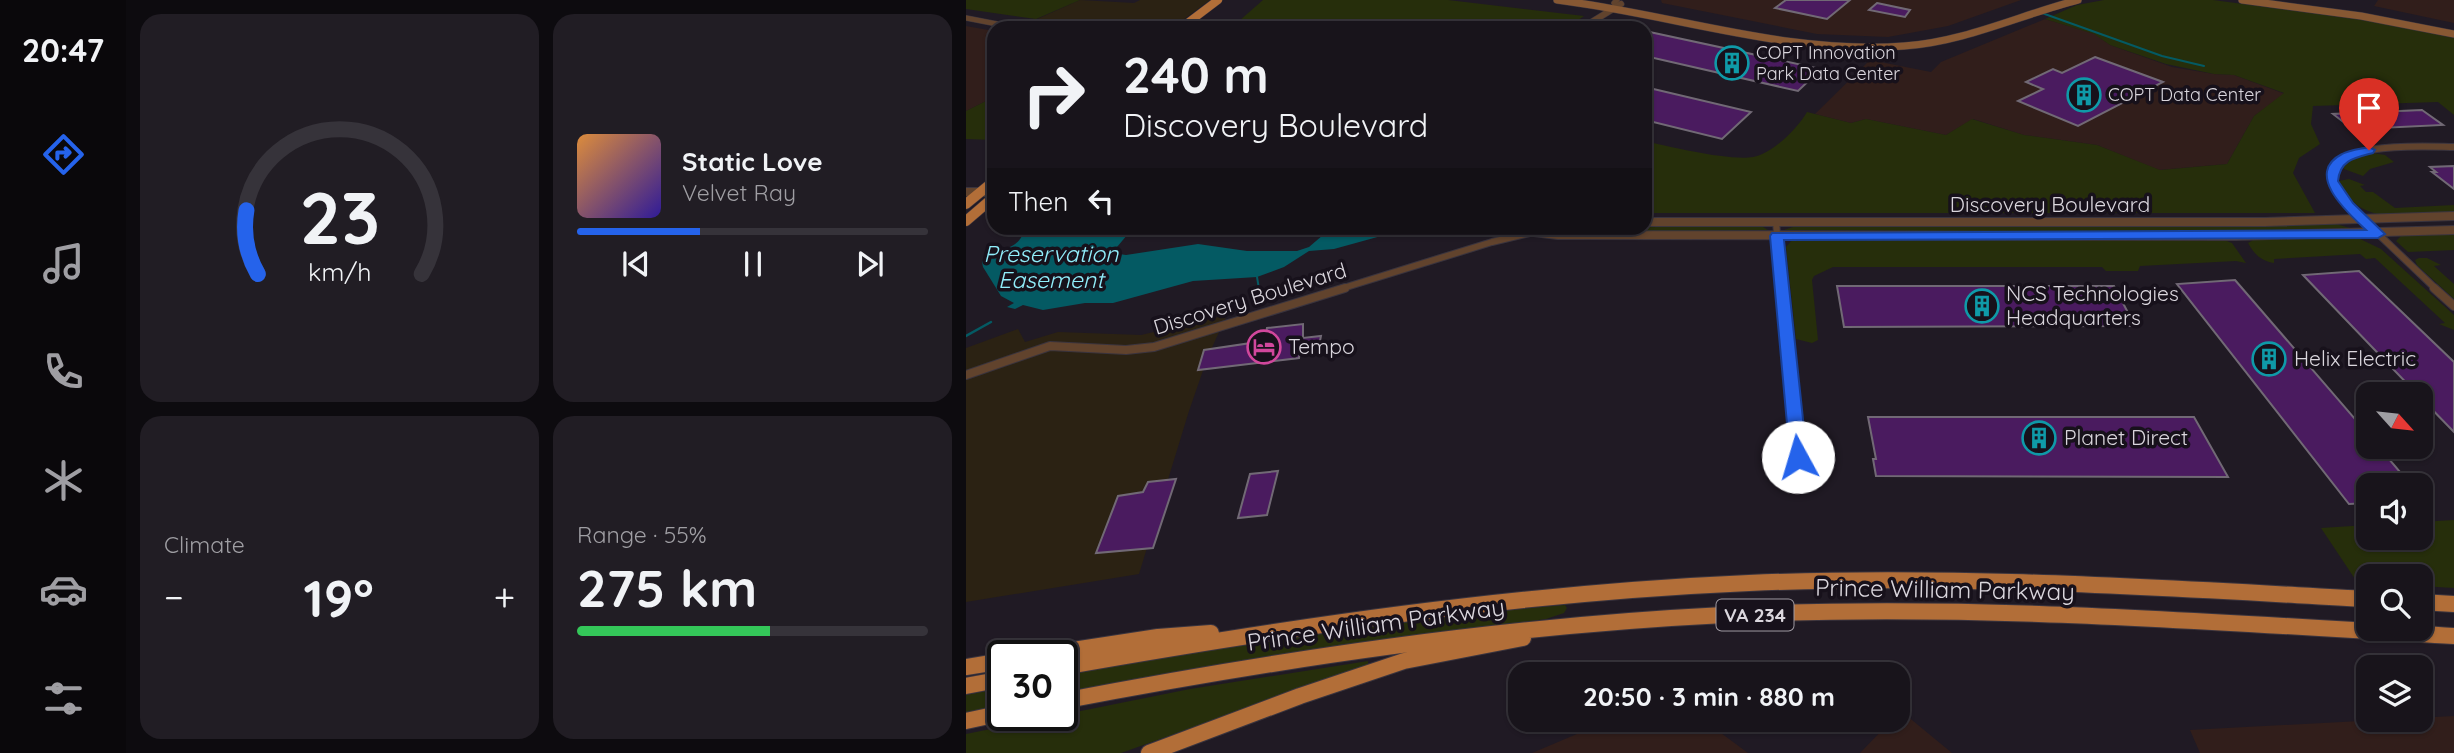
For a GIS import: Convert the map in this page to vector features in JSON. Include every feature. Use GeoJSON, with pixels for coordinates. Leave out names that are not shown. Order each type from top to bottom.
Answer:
{"type":"FeatureCollection","features":[{"type":"Feature","properties":{"kind":"highway"},"geometry":{"type":"LineString","coordinates":[[1190,21],[1218,0]]}},
{"type":"Feature","properties":{"kind":"highway"},"geometry":{"type":"LineString","coordinates":[[1201,21],[1229,0]]}},
{"type":"Feature","properties":{"kind":"highway"},"geometry":{"type":"LineString","coordinates":[[966,204],[987,187]]}},
{"type":"Feature","properties":{"kind":"highway"},"geometry":{"type":"LineString","coordinates":[[966,213],[980,201],[981,192]]}},
{"type":"Feature","properties":{"kind":"highway"},"geometry":{"type":"LineString","coordinates":[[966,221],[987,202]]}},
{"type":"Feature","properties":{"kind":"highway","name":"Prince William Parkway"},"geometry":{"type":"LineString","coordinates":[[1078,664],[1319,622],[1543,596],[1776,582],[1956,580],[2356,598]]}},
{"type":"Feature","properties":{"kind":"highway"},"geometry":{"type":"LineString","coordinates":[[2433,603],[2454,604]]}},
{"type":"Feature","properties":{"kind":"highway","name":"Prince William Parkway"},"geometry":{"type":"LineString","coordinates":[[1078,698],[1302,658],[1426,641],[1609,622],[1818,612],[2035,613],[2454,636]]}},
{"type":"Feature","properties":{"kind":"highway"},"geometry":{"type":"LineString","coordinates":[[1078,650],[1158,638],[1319,622]]}},
{"type":"Feature","properties":{"kind":"highway"},"geometry":{"type":"LineString","coordinates":[[1149,753],[1300,696],[1404,661],[1609,622]]}},
{"type":"Feature","properties":{"kind":"highway"},"geometry":{"type":"LineString","coordinates":[[966,667],[987,664]]}},
{"type":"Feature","properties":{"kind":"highway"},"geometry":{"type":"LineString","coordinates":[[966,686],[987,681]]}},
{"type":"Feature","properties":{"kind":"highway"},"geometry":{"type":"LineString","coordinates":[[966,720],[987,716]]}},
{"type":"Feature","properties":{"kind":"main road"},"geometry":{"type":"LineString","coordinates":[[1557,0],[1617,3],[1779,41],[1833,47],[1922,44],[1960,38],[2078,0]]}},
{"type":"Feature","properties":{"kind":"main road"},"geometry":{"type":"LineString","coordinates":[[1592,0],[1767,34],[1843,43],[1916,40],[1963,31],[2055,0]]}},
{"type":"Feature","properties":{"kind":"main road"},"geometry":{"type":"LineString","coordinates":[[2242,0],[2454,32]]}},
{"type":"Feature","properties":{"kind":"main road"},"geometry":{"type":"LineString","coordinates":[[2268,0],[2379,15],[2454,32]]}},
{"type":"Feature","properties":{"kind":"main road"},"geometry":{"type":"LineString","coordinates":[[1991,21],[2000,25]]}},
{"type":"Feature","properties":{"kind":"street"},"geometry":{"type":"LineString","coordinates":[[1592,21],[1617,3]]}},
{"type":"Feature","properties":{"kind":"street"},"geometry":{"type":"LineString","coordinates":[[966,18],[987,22]]}},
{"type":"Feature","properties":{"kind":"street"},"geometry":{"type":"LineString","coordinates":[[2454,147],[2369,150],[2347,156],[2338,162],[2333,170],[2332,181],[2336,191],[2363,220],[2454,306]]}},
{"type":"Feature","properties":{"kind":"street"},"geometry":{"type":"LineString","coordinates":[[966,192],[987,193]]}},
{"type":"Feature","properties":{"kind":"street","name":"Discovery Boulevard"},"geometry":{"type":"LineString","coordinates":[[1652,222],[2363,220],[2454,216]]}},
{"type":"Feature","properties":{"kind":"street"},"geometry":{"type":"LineString","coordinates":[[1776,222],[1798,457],[1788,482]]}},
{"type":"Feature","properties":{"kind":"street","name":"Discovery Boulevard"},"geometry":{"type":"LineString","coordinates":[[1558,235],[2378,234],[2454,230]]}},
{"type":"Feature","properties":{"kind":"street","name":"Discovery Boulevard"},"geometry":{"type":"LineString","coordinates":[[966,374],[1054,346],[1126,350],[1154,347],[1519,235]]}},
{"type":"Feature","properties":{"kind":"shaded area"},"geometry":{"type":"Polygon","coordinates":[[[1080,0],[1134,3],[1140,0],[1210,0],[1182,21],[1033,21],[1080,0]]]}},
{"type":"Feature","properties":{"kind":"shaded area"},"geometry":{"type":"Polygon","coordinates":[[[1661,0],[2021,0],[1948,26],[1888,37],[1817,34],[1662,3],[1661,0]]]}},
{"type":"Feature","properties":{"kind":"shaded area"},"geometry":{"type":"Polygon","coordinates":[[[2378,0],[2454,0],[2454,23],[2374,6],[2378,0]]]}},
{"type":"Feature","properties":{"kind":"shaded area"},"geometry":{"type":"Polygon","coordinates":[[[2045,19],[2095,34],[2110,45],[2172,67],[2234,75],[2285,94],[2254,116],[2227,164],[2159,170],[2097,145],[2024,135],[1973,119],[1946,135],[1866,119],[1851,123],[1815,114],[1870,60],[1931,72],[1941,62],[2045,19]]]}},
{"type":"Feature","properties":{"kind":"shaded area"},"geometry":{"type":"Polygon","coordinates":[[[966,26],[987,30],[987,100],[966,111],[966,26]]]}},
{"type":"Feature","properties":{"kind":"shaded area"},"geometry":{"type":"Polygon","coordinates":[[[1227,315],[1208,356],[1189,411],[1139,574],[966,602],[966,348],[1018,329],[1025,342],[1058,332],[1141,335],[1227,315]]]}},
{"type":"Feature","properties":{"kind":"shaded area"},"geometry":{"type":"Polygon","coordinates":[[[2454,716],[2454,753],[2200,753],[2190,730],[2356,721],[2356,732],[2433,732],[2433,717],[2454,716]]]}},
{"type":"Feature","properties":{"kind":"shaded area"},"geometry":{"type":"Polygon","coordinates":[[[1910,718],[1952,753],[1860,753],[1880,732],[1910,732],[1910,718]]]}},
{"type":"Feature","properties":{"kind":"shaded area"},"geometry":{"type":"Polygon","coordinates":[[[1582,732],[1720,732],[1748,753],[1532,753],[1582,732]]]}},
{"type":"Feature","properties":{"kind":"green space"},"geometry":{"type":"Polygon","coordinates":[[[966,0],[1080,0],[1036,19],[966,9],[966,0]]]}},
{"type":"Feature","properties":{"kind":"green space"},"geometry":{"type":"Polygon","coordinates":[[[1263,0],[1448,0],[1584,16],[1577,21],[1239,21],[1263,0]]]}},
{"type":"Feature","properties":{"kind":"green space"},"geometry":{"type":"Polygon","coordinates":[[[2104,0],[2213,0],[2371,21],[2454,38],[2454,115],[2438,102],[2313,106],[2311,124],[2320,144],[2299,158],[2293,173],[2315,213],[1652,213],[1652,143],[1715,155],[1753,157],[1768,151],[1784,139],[1807,112],[1851,123],[1866,119],[1946,135],[1972,119],[2024,135],[2097,145],[2160,170],[2227,164],[2254,116],[2284,93],[2234,75],[2214,74],[2166,64],[2110,45],[2094,34],[2045,19],[2077,5],[2104,0]]]}},
{"type":"Feature","properties":{"kind":"green space"},"geometry":{"type":"Polygon","coordinates":[[[987,100],[987,140],[966,139],[966,111],[987,100]]]}},
{"type":"Feature","properties":{"kind":"green space"},"geometry":{"type":"Polygon","coordinates":[[[2373,153],[2385,155],[2394,162],[2370,169],[2363,176],[2344,169],[2353,159],[2373,153]]]}},
{"type":"Feature","properties":{"kind":"green space"},"geometry":{"type":"Polygon","coordinates":[[[2349,179],[2365,185],[2360,186],[2395,208],[2454,205],[2454,212],[2404,216],[2373,213],[2360,207],[2348,196],[2339,181],[2349,179]]]}},
{"type":"Feature","properties":{"kind":"green space"},"geometry":{"type":"Polygon","coordinates":[[[2336,224],[2350,228],[2225,233],[1784,230],[1793,227],[2336,224]]]}},
{"type":"Feature","properties":{"kind":"green space"},"geometry":{"type":"Polygon","coordinates":[[[1760,225],[1768,230],[1652,232],[1652,227],[1760,225]]]}},
{"type":"Feature","properties":{"kind":"green space"},"geometry":{"type":"Polygon","coordinates":[[[2454,233],[2454,250],[2408,252],[2396,241],[2401,236],[2454,233]]]}},
{"type":"Feature","properties":{"kind":"green space"},"geometry":{"type":"Polygon","coordinates":[[[2358,238],[2381,249],[2454,315],[2454,330],[2439,324],[2445,323],[2375,258],[2366,259],[2360,254],[2274,259],[2274,263],[2258,256],[2248,243],[2255,239],[2358,238]]]}},
{"type":"Feature","properties":{"kind":"green space"},"geometry":{"type":"Polygon","coordinates":[[[1792,240],[2224,240],[2232,243],[2246,263],[2236,261],[2140,266],[2138,271],[2106,271],[2102,267],[1833,267],[1814,276],[1812,280],[1818,340],[1812,343],[1796,339],[1786,247],[1792,240]]]}},
{"type":"Feature","properties":{"kind":"green space"},"geometry":{"type":"Polygon","coordinates":[[[2427,258],[2441,265],[2434,266],[2454,284],[2454,299],[2417,265],[2415,260],[2427,258]]]}},
{"type":"Feature","properties":{"kind":"green space"},"geometry":{"type":"Polygon","coordinates":[[[2454,520],[2454,588],[2433,587],[2433,564],[2356,564],[2356,580],[2321,528],[2356,526],[2356,550],[2433,550],[2433,521],[2454,520]]]}},
{"type":"Feature","properties":{"kind":"green space"},"geometry":{"type":"Polygon","coordinates":[[[1565,605],[1567,608],[1564,613],[1546,619],[1262,657],[1078,691],[1078,673],[1125,664],[1376,625],[1565,605]]]}},
{"type":"Feature","properties":{"kind":"green space"},"geometry":{"type":"Polygon","coordinates":[[[1368,661],[1368,665],[1121,753],[966,753],[966,734],[987,730],[1078,731],[1078,712],[1190,689],[1368,661]]]}},
{"type":"Feature","properties":{"kind":"green space"},"geometry":{"type":"Polygon","coordinates":[[[987,691],[987,710],[966,714],[966,695],[987,691]]]}},
{"type":"Feature","properties":{"kind":"water","name":"Preservation Easement"},"geometry":{"type":"Polygon","coordinates":[[[1022,235],[1127,235],[1117,247],[1119,254],[1126,255],[1198,244],[1247,251],[1297,251],[1309,247],[1323,235],[1385,235],[1334,249],[1309,251],[1284,267],[1257,277],[1193,281],[1113,303],[1085,303],[1043,310],[1023,305],[1015,309],[1007,307],[1014,303],[1001,296],[983,267],[982,262],[987,257],[1018,241],[1022,235]]]}},
{"type":"Feature","properties":{"kind":"building"},"geometry":{"type":"Polygon","coordinates":[[[1786,0],[1850,0],[1827,19],[1775,8],[1786,0]]]}},
{"type":"Feature","properties":{"kind":"building"},"geometry":{"type":"Polygon","coordinates":[[[1877,3],[1910,10],[1905,17],[1869,10],[1877,3]]]}},
{"type":"Feature","properties":{"kind":"building","name":"COPT Innovation Park Data Center"},"geometry":{"type":"Polygon","coordinates":[[[1652,33],[1821,69],[1798,91],[1652,58],[1652,33]]]}},
{"type":"Feature","properties":{"kind":"building","name":"COPT Data Center"},"geometry":{"type":"Polygon","coordinates":[[[2095,57],[2163,82],[2078,126],[2018,101],[2043,89],[2026,82],[2053,69],[2062,73],[2095,57]]]}},
{"type":"Feature","properties":{"kind":"building"},"geometry":{"type":"Polygon","coordinates":[[[1652,89],[1751,112],[1722,139],[1652,122],[1652,89]]]}},
{"type":"Feature","properties":{"kind":"building"},"geometry":{"type":"Polygon","coordinates":[[[2422,110],[2443,125],[2358,129],[2350,127],[2333,114],[2422,110]]]}},
{"type":"Feature","properties":{"kind":"building"},"geometry":{"type":"Polygon","coordinates":[[[2454,166],[2454,189],[2432,172],[2436,172],[2430,167],[2454,166]]]}},
{"type":"Feature","properties":{"kind":"building"},"geometry":{"type":"Polygon","coordinates":[[[2359,271],[2454,362],[2454,432],[2433,410],[2433,382],[2406,382],[2303,275],[2359,271]]]}},
{"type":"Feature","properties":{"kind":"building","name":"Helix Electric"},"geometry":{"type":"Polygon","coordinates":[[[2235,280],[2356,420],[2356,459],[2389,459],[2401,473],[2356,473],[2356,504],[2349,504],[2177,284],[2235,280]]]}},
{"type":"Feature","properties":{"kind":"building","name":"NCS Technologies Headquarters"},"geometry":{"type":"Polygon","coordinates":[[[1837,286],[2114,286],[2135,326],[1844,327],[1837,286]]]}},
{"type":"Feature","properties":{"kind":"building","name":"Tempo"},"geometry":{"type":"Polygon","coordinates":[[[1303,324],[1303,338],[1321,336],[1319,346],[1300,348],[1299,358],[1198,370],[1204,350],[1264,341],[1267,328],[1303,324]]]}},
{"type":"Feature","properties":{"kind":"building","name":"Planet Direct"},"geometry":{"type":"Polygon","coordinates":[[[1868,417],[2194,417],[2228,477],[1876,476],[1873,459],[1876,459],[1868,417]]]}},
{"type":"Feature","properties":{"kind":"building"},"geometry":{"type":"Polygon","coordinates":[[[1278,471],[1267,515],[1238,518],[1250,474],[1278,471]]]}},
{"type":"Feature","properties":{"kind":"building"},"geometry":{"type":"Polygon","coordinates":[[[1176,479],[1153,548],[1096,553],[1118,496],[1143,492],[1148,482],[1176,479]]]}},
{"type":"Feature","properties":{"kind":"waterway"},"geometry":{"type":"LineString","coordinates":[[2042,13],[2162,56],[2204,66]]}},
{"type":"Feature","properties":{"kind":"waterway"},"geometry":{"type":"LineString","coordinates":[[1257,277],[1259,289]]}},
{"type":"Feature","properties":{"kind":"waterway"},"geometry":{"type":"LineString","coordinates":[[1258,288],[1260,301]]}},
{"type":"Feature","properties":{"kind":"waterway"},"geometry":{"type":"LineString","coordinates":[[966,336],[991,322]]}},
{"type":"Feature","properties":{"kind":"place","name":"COPT Innovation Park Data Center"},"geometry":{"type":"Point","coordinates":[1732,63]}},
{"type":"Feature","properties":{"kind":"place","name":"COPT Data Center"},"geometry":{"type":"Point","coordinates":[2084,95]}},
{"type":"Feature","properties":{"kind":"place","name":"NCS Technologies Headquarters"},"geometry":{"type":"Point","coordinates":[1982,306]}},
{"type":"Feature","properties":{"kind":"place","name":"Tempo"},"geometry":{"type":"Point","coordinates":[1264,347]}},
{"type":"Feature","properties":{"kind":"place","name":"Helix Electric"},"geometry":{"type":"Point","coordinates":[2269,359]}},
{"type":"Feature","properties":{"kind":"place","name":"Planet Direct"},"geometry":{"type":"Point","coordinates":[2039,438]}},
{"type":"Feature","properties":{"kind":"route"},"geometry":{"type":"LineString","coordinates":[[1798,457],[1777,236],[2378,234],[2348,206],[2332,181],[2333,170],[2338,162],[2347,156],[2369,150]]}}]}
